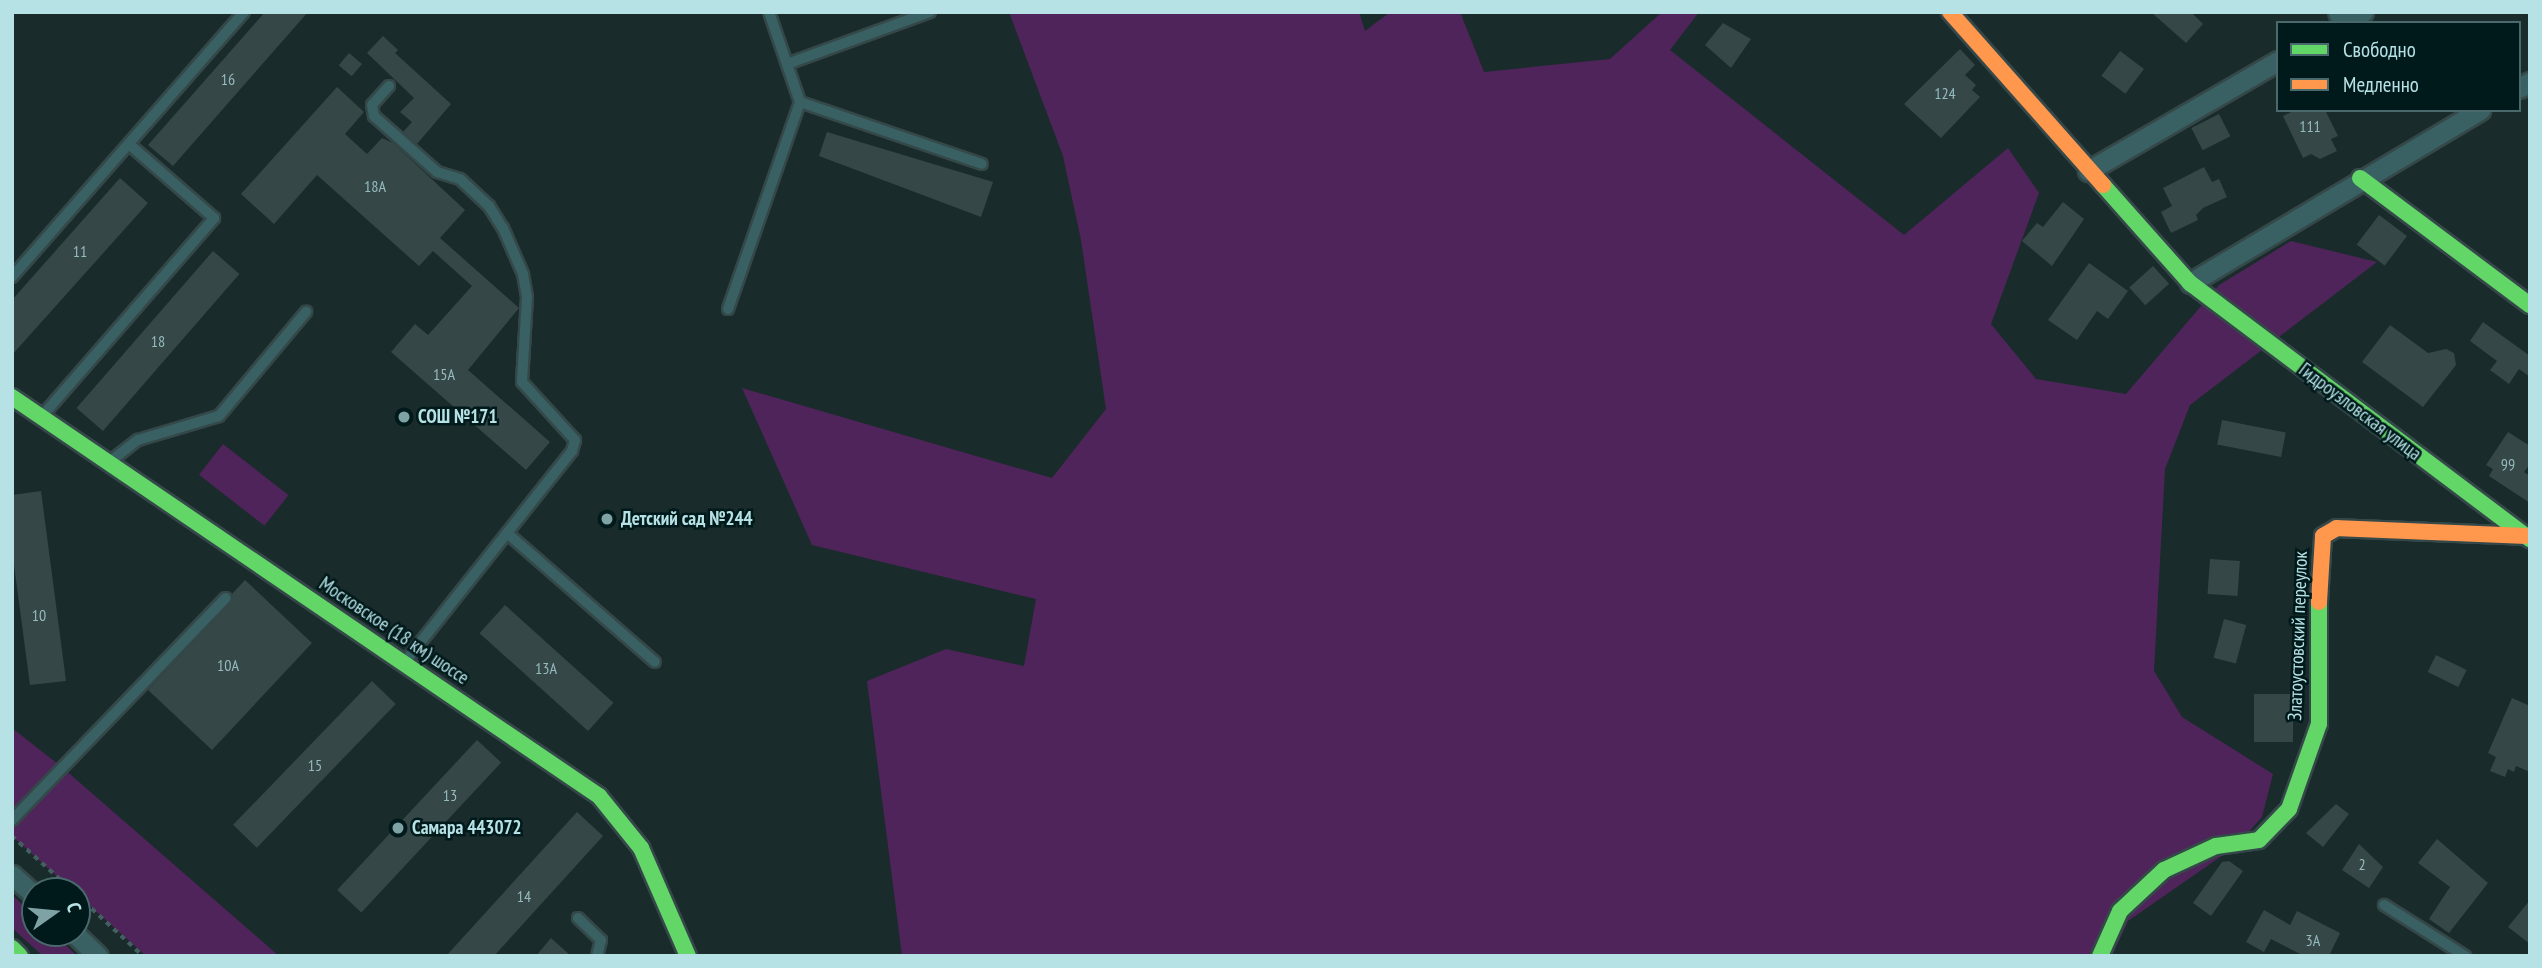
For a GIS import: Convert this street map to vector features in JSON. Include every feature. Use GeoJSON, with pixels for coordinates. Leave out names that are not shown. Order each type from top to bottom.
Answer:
{"type":"FeatureCollection","features":[{"type":"Feature","properties":{"kind":"street","name":"Гидроузловская улица"},"geometry":{"type":"LineString","coordinates":[[1950,12],[2190,284],[2527,538]]}},
{"type":"Feature","properties":{"kind":"street"},"geometry":{"type":"LineString","coordinates":[[2347,21],[2363,12]]}},
{"type":"Feature","properties":{"kind":"street"},"geometry":{"type":"LineString","coordinates":[[2088,170],[2276,62]]}},
{"type":"Feature","properties":{"kind":"street"},"geometry":{"type":"LineString","coordinates":[[2190,284],[2360,178],[2476,112]]}},
{"type":"Feature","properties":{"kind":"street"},"geometry":{"type":"LineString","coordinates":[[2360,178],[2530,305]]}},
{"type":"Feature","properties":{"kind":"street","name":"Московское (18 км) шоссе"},"geometry":{"type":"LineString","coordinates":[[12,397],[599,796],[640,848],[688,956]]}},
{"type":"Feature","properties":{"kind":"street","name":"Златоустовский переулок"},"geometry":{"type":"LineString","coordinates":[[2100,956],[2119,911],[2164,870],[2216,846],[2259,840],[2289,809],[2319,724],[2319,555],[2323,536],[2337,528],[2527,538]]}},
{"type":"Feature","properties":{"kind":"street"},"geometry":{"type":"LineString","coordinates":[[12,948],[20,956]]}},
{"type":"Feature","properties":{"kind":"lane"},"geometry":{"type":"LineString","coordinates":[[12,277],[244,12]]}},
{"type":"Feature","properties":{"kind":"lane"},"geometry":{"type":"LineString","coordinates":[[728,309],[800,102],[769,12]]}},
{"type":"Feature","properties":{"kind":"lane"},"geometry":{"type":"LineString","coordinates":[[787,64],[930,12]]}},
{"type":"Feature","properties":{"kind":"lane"},"geometry":{"type":"LineString","coordinates":[[389,86],[372,105],[374,116],[437,172],[460,179],[489,206],[503,228],[527,297],[522,382],[575,440],[572,451],[403,663]]}},
{"type":"Feature","properties":{"kind":"lane"},"geometry":{"type":"LineString","coordinates":[[800,102],[982,164]]}},
{"type":"Feature","properties":{"kind":"lane"},"geometry":{"type":"LineString","coordinates":[[42,417],[214,218],[129,144]]}},
{"type":"Feature","properties":{"kind":"lane"},"geometry":{"type":"LineString","coordinates":[[109,463],[138,440],[219,416],[306,312]]}},
{"type":"Feature","properties":{"kind":"lane"},"geometry":{"type":"LineString","coordinates":[[507,533],[655,662]]}},
{"type":"Feature","properties":{"kind":"lane"},"geometry":{"type":"LineString","coordinates":[[12,820],[226,598]]}},
{"type":"Feature","properties":{"kind":"lane"},"geometry":{"type":"LineString","coordinates":[[2384,905],[2465,956]]}},
{"type":"Feature","properties":{"kind":"lane"},"geometry":{"type":"LineString","coordinates":[[578,918],[601,940],[597,956]]}},
{"type":"Feature","properties":{"kind":"path"},"geometry":{"type":"LineString","coordinates":[[12,836],[57,877]]}},
{"type":"Feature","properties":{"kind":"path"},"geometry":{"type":"LineString","coordinates":[[91,908],[144,956]]}},
{"type":"Feature","properties":{"kind":"shaded area"},"geometry":{"type":"Polygon","coordinates":[[[1009,12],[1359,12],[1365,31],[1390,12],[1460,12],[1484,72],[1610,59],[1662,12],[1699,12],[1670,50],[1904,235],[2008,148],[2039,193],[1991,324],[2036,379],[2126,394],[2219,285],[2291,241],[2377,262],[2190,405],[2165,469],[2154,671],[2182,717],[2273,774],[2262,817],[2236,846],[2128,921],[2112,956],[902,956],[867,681],[946,649],[1024,666],[1036,599],[812,545],[742,388],[1052,478],[1106,409],[1081,240],[1063,156],[1009,12]]]}},
{"type":"Feature","properties":{"kind":"shaded area"},"geometry":{"type":"Polygon","coordinates":[[[223,444],[288,495],[264,526],[199,475],[223,444]]]}},
{"type":"Feature","properties":{"kind":"shaded area"},"geometry":{"type":"Polygon","coordinates":[[[12,728],[63,768],[279,956],[146,956],[91,907],[91,877],[58,877],[12,836],[12,728]]]}},
{"type":"Feature","properties":{"kind":"shaded area"},"geometry":{"type":"Polygon","coordinates":[[[12,895],[21,903],[21,936],[12,928],[12,895]]]}},
{"type":"Feature","properties":{"kind":"shaded area"},"geometry":{"type":"Polygon","coordinates":[[[33,947],[68,947],[77,956],[43,956],[33,947]]]}},
{"type":"Feature","properties":{"kind":"building"},"geometry":{"type":"Polygon","coordinates":[[[265,12],[308,12],[173,166],[148,145],[265,12]]]}},
{"type":"Feature","properties":{"kind":"building"},"geometry":{"type":"Polygon","coordinates":[[[2151,12],[2191,12],[2203,24],[2186,43],[2151,12]]]}},
{"type":"Feature","properties":{"kind":"building"},"geometry":{"type":"Polygon","coordinates":[[[1723,23],[1751,39],[1731,68],[1705,45],[1723,23]]]}},
{"type":"Feature","properties":{"kind":"building"},"geometry":{"type":"Polygon","coordinates":[[[383,36],[398,50],[395,53],[451,104],[417,144],[403,132],[412,122],[400,112],[414,98],[367,53],[383,36]]]}},
{"type":"Feature","properties":{"kind":"building"},"geometry":{"type":"Polygon","coordinates":[[[1960,49],[1975,65],[1965,75],[1976,85],[1972,90],[1980,97],[1941,138],[1904,104],[1960,49]]]}},
{"type":"Feature","properties":{"kind":"building"},"geometry":{"type":"Polygon","coordinates":[[[2120,51],[2144,69],[2125,94],[2101,76],[2120,51]]]}},
{"type":"Feature","properties":{"kind":"building"},"geometry":{"type":"Polygon","coordinates":[[[349,53],[362,64],[352,76],[339,65],[349,53]]]}},
{"type":"Feature","properties":{"kind":"building"},"geometry":{"type":"Polygon","coordinates":[[[337,87],[364,112],[345,134],[367,154],[382,138],[393,143],[465,210],[440,238],[519,308],[468,370],[550,442],[526,470],[391,352],[415,324],[428,335],[472,286],[433,251],[419,266],[317,175],[274,224],[241,194],[337,87]]]}},
{"type":"Feature","properties":{"kind":"building"},"geometry":{"type":"Polygon","coordinates":[[[2291,112],[2326,112],[2338,136],[2331,139],[2337,151],[2320,159],[2311,154],[2303,158],[2283,116],[2291,112]]]}},
{"type":"Feature","properties":{"kind":"building"},"geometry":{"type":"Polygon","coordinates":[[[2219,114],[2230,136],[2203,150],[2191,128],[2219,114]]]}},
{"type":"Feature","properties":{"kind":"building"},"geometry":{"type":"Polygon","coordinates":[[[827,132],[993,182],[981,217],[819,156],[827,132]]]}},
{"type":"Feature","properties":{"kind":"building"},"geometry":{"type":"Polygon","coordinates":[[[2204,167],[2212,182],[2219,179],[2227,197],[2203,208],[2196,215],[2198,220],[2171,233],[2161,212],[2172,206],[2163,188],[2204,167]]]}},
{"type":"Feature","properties":{"kind":"building"},"geometry":{"type":"Polygon","coordinates":[[[120,178],[148,203],[12,355],[12,300],[120,178]]]}},
{"type":"Feature","properties":{"kind":"building"},"geometry":{"type":"Polygon","coordinates":[[[2063,202],[2084,219],[2052,266],[2022,241],[2037,223],[2043,227],[2063,202]]]}},
{"type":"Feature","properties":{"kind":"building"},"geometry":{"type":"Polygon","coordinates":[[[2379,215],[2407,236],[2385,266],[2357,245],[2379,215]]]}},
{"type":"Feature","properties":{"kind":"building"},"geometry":{"type":"Polygon","coordinates":[[[213,251],[239,274],[103,431],[77,408],[213,251]]]}},
{"type":"Feature","properties":{"kind":"building"},"geometry":{"type":"Polygon","coordinates":[[[2089,263],[2128,291],[2108,319],[2097,311],[2077,340],[2048,320],[2089,263]]]}},
{"type":"Feature","properties":{"kind":"building"},"geometry":{"type":"Polygon","coordinates":[[[2153,266],[2169,284],[2145,305],[2129,287],[2153,266]]]}},
{"type":"Feature","properties":{"kind":"building"},"geometry":{"type":"Polygon","coordinates":[[[2483,322],[2530,356],[2530,377],[2519,369],[2509,384],[2490,370],[2497,361],[2470,341],[2483,322]]]}},
{"type":"Feature","properties":{"kind":"building"},"geometry":{"type":"Polygon","coordinates":[[[2390,325],[2428,353],[2446,349],[2454,353],[2456,365],[2423,407],[2362,362],[2390,325]]]}},
{"type":"Feature","properties":{"kind":"building"},"geometry":{"type":"Polygon","coordinates":[[[2222,420],[2286,432],[2281,457],[2217,445],[2222,420]]]}},
{"type":"Feature","properties":{"kind":"building"},"geometry":{"type":"Polygon","coordinates":[[[2508,432],[2530,446],[2530,464],[2524,472],[2530,476],[2530,503],[2489,476],[2493,469],[2486,465],[2508,432]]]}},
{"type":"Feature","properties":{"kind":"building"},"geometry":{"type":"Polygon","coordinates":[[[41,491],[66,681],[30,685],[12,550],[12,495],[41,491]]]}},
{"type":"Feature","properties":{"kind":"building"},"geometry":{"type":"Polygon","coordinates":[[[2210,559],[2240,561],[2237,596],[2208,594],[2210,559]]]}},
{"type":"Feature","properties":{"kind":"building"},"geometry":{"type":"Polygon","coordinates":[[[245,580],[312,643],[212,750],[148,690],[231,603],[232,594],[245,580]]]}},
{"type":"Feature","properties":{"kind":"building"},"geometry":{"type":"Polygon","coordinates":[[[505,605],[613,703],[588,731],[480,633],[505,605]]]}},
{"type":"Feature","properties":{"kind":"building"},"geometry":{"type":"Polygon","coordinates":[[[2224,619],[2246,625],[2236,664],[2214,658],[2224,619]]]}},
{"type":"Feature","properties":{"kind":"building"},"geometry":{"type":"Polygon","coordinates":[[[2436,655],[2467,670],[2458,687],[2428,672],[2436,655]]]}},
{"type":"Feature","properties":{"kind":"building"},"geometry":{"type":"Polygon","coordinates":[[[372,681],[396,704],[257,848],[233,825],[372,681]]]}},
{"type":"Feature","properties":{"kind":"building"},"geometry":{"type":"Polygon","coordinates":[[[2254,694],[2293,694],[2293,742],[2254,742],[2254,694]]]}},
{"type":"Feature","properties":{"kind":"building"},"geometry":{"type":"Polygon","coordinates":[[[2512,698],[2530,706],[2530,772],[2516,766],[2514,772],[2508,769],[2505,777],[2490,771],[2496,757],[2488,753],[2512,698]]]}},
{"type":"Feature","properties":{"kind":"building"},"geometry":{"type":"Polygon","coordinates":[[[477,740],[501,763],[361,912],[337,890],[477,740]]]}},
{"type":"Feature","properties":{"kind":"building"},"geometry":{"type":"Polygon","coordinates":[[[2336,804],[2349,814],[2323,847],[2306,833],[2336,804]]]}},
{"type":"Feature","properties":{"kind":"building"},"geometry":{"type":"Polygon","coordinates":[[[577,812],[603,836],[494,956],[446,956],[577,812]]]}},
{"type":"Feature","properties":{"kind":"building"},"geometry":{"type":"Polygon","coordinates":[[[2437,839],[2488,883],[2449,933],[2429,919],[2450,887],[2418,863],[2437,839]]]}},
{"type":"Feature","properties":{"kind":"building"},"geometry":{"type":"Polygon","coordinates":[[[2359,844],[2383,867],[2369,888],[2342,870],[2359,844]]]}},
{"type":"Feature","properties":{"kind":"building"},"geometry":{"type":"Polygon","coordinates":[[[2229,861],[2243,871],[2211,916],[2193,903],[2222,862],[2229,861]]]}},
{"type":"Feature","properties":{"kind":"building"},"geometry":{"type":"Polygon","coordinates":[[[2530,900],[2530,944],[2508,927],[2530,900]]]}},
{"type":"Feature","properties":{"kind":"building"},"geometry":{"type":"Polygon","coordinates":[[[2264,910],[2290,925],[2297,911],[2340,933],[2329,956],[2304,956],[2271,939],[2264,952],[2246,942],[2264,910]]]}},
{"type":"Feature","properties":{"kind":"building"},"geometry":{"type":"Polygon","coordinates":[[[551,938],[571,956],[536,956],[551,938]]]}},
{"type":"Feature","properties":{"kind":"traffic: fast"},"geometry":{"type":"LineString","coordinates":[[2360,178],[2530,305]]}},
{"type":"Feature","properties":{"kind":"traffic: fast"},"geometry":{"type":"LineString","coordinates":[[2103,185],[2190,283],[2530,539]]}},
{"type":"Feature","properties":{"kind":"traffic: fast"},"geometry":{"type":"LineString","coordinates":[[12,397],[599,796],[641,848],[688,956]]}},
{"type":"Feature","properties":{"kind":"traffic: fast"},"geometry":{"type":"LineString","coordinates":[[2100,956],[2120,911],[2164,870],[2216,846],[2259,840],[2289,809],[2319,724],[2319,602]]}},
{"type":"Feature","properties":{"kind":"traffic: fast"},"geometry":{"type":"LineString","coordinates":[[12,948],[20,956]]}},
{"type":"Feature","properties":{"kind":"traffic: slow"},"geometry":{"type":"LineString","coordinates":[[1950,12],[2103,185]]}},
{"type":"Feature","properties":{"kind":"traffic: slow"},"geometry":{"type":"LineString","coordinates":[[2319,602],[2323,536],[2337,528],[2525,536]]}},
{"type":"Feature","properties":{"kind":"place","name":"СОШ №171"},"geometry":{"type":"Point","coordinates":[404,417]}},
{"type":"Feature","properties":{"kind":"place","name":"Детский сад №244"},"geometry":{"type":"Point","coordinates":[607,519]}},
{"type":"Feature","properties":{"kind":"place","name":"Самара 443072"},"geometry":{"type":"Point","coordinates":[398,828]}}]}
